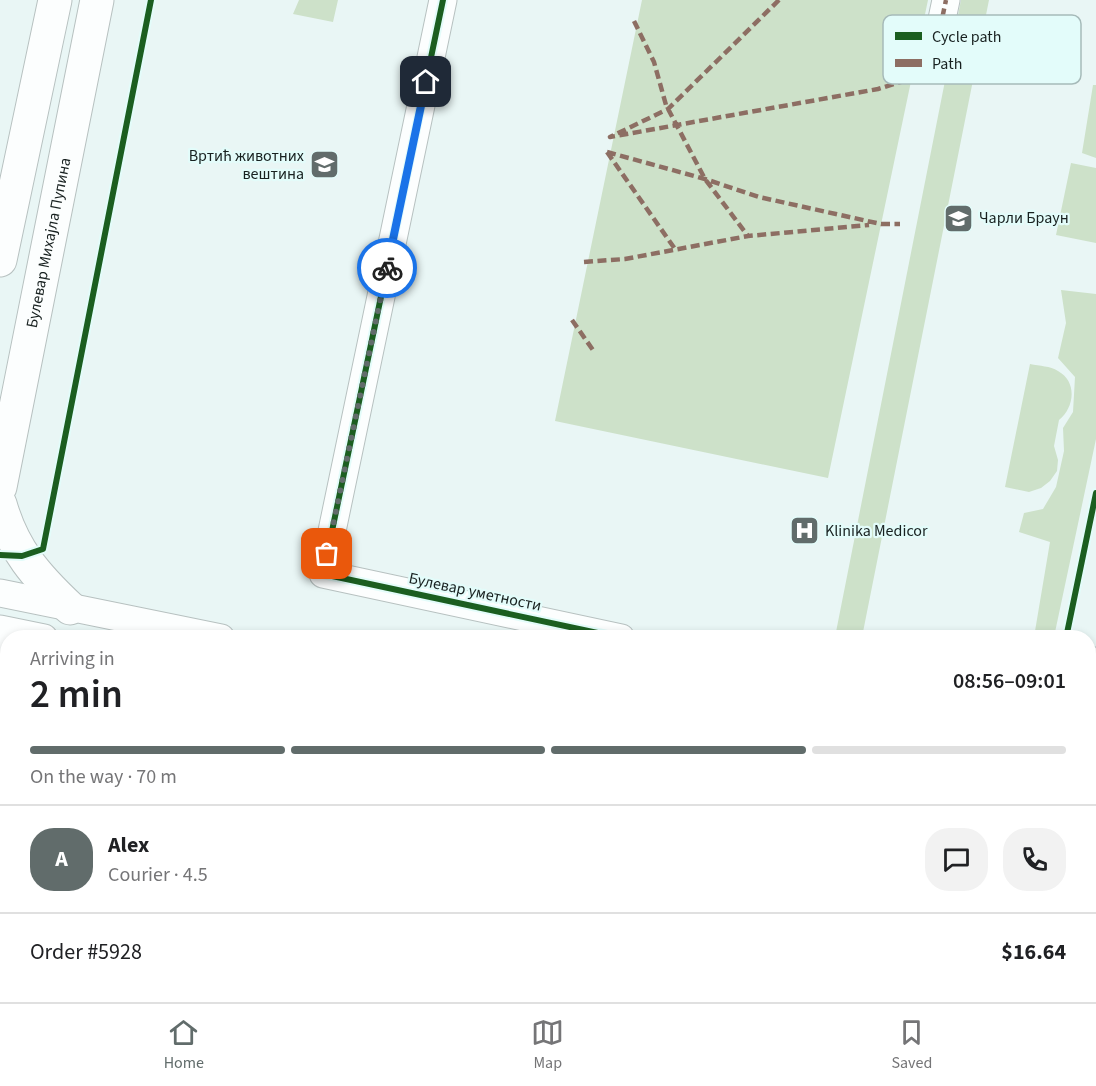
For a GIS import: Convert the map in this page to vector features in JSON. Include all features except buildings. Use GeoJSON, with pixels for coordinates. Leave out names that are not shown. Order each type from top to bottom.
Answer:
{"type":"FeatureCollection","features":[{"type":"Feature","properties":{"kind":"main road"},"geometry":{"type":"LineString","coordinates":[[0,261],[55,0]]}},
{"type":"Feature","properties":{"kind":"main road","name":"Булевар Михајла Пупина"},"geometry":{"type":"LineString","coordinates":[[0,487],[97,0]]}},
{"type":"Feature","properties":{"kind":"main road"},"geometry":{"type":"LineString","coordinates":[[0,504],[6,527],[22,556],[45,585],[70,608]]}},
{"type":"Feature","properties":{"kind":"street","name":"Булевар уметности"},"geometry":{"type":"LineString","coordinates":[[443,0],[323,574],[531,628],[552,630]]}},
{"type":"Feature","properties":{"kind":"street"},"geometry":{"type":"LineString","coordinates":[[943,15],[946,0]]}},
{"type":"Feature","properties":{"kind":"street"},"geometry":{"type":"LineString","coordinates":[[0,593],[181,630]]}},
{"type":"Feature","properties":{"kind":"green space"},"geometry":{"type":"Polygon","coordinates":[[[299,0],[338,0],[333,22],[293,14],[299,0]]]}},
{"type":"Feature","properties":{"kind":"green space"},"geometry":{"type":"Polygon","coordinates":[[[642,0],[928,0],[925,15],[883,15],[883,84],[910,84],[828,478],[555,421],[642,0]]]}},
{"type":"Feature","properties":{"kind":"green space"},"geometry":{"type":"Polygon","coordinates":[[[961,0],[989,0],[986,15],[958,15],[961,0]]]}},
{"type":"Feature","properties":{"kind":"green space"},"geometry":{"type":"Polygon","coordinates":[[[944,84],[972,84],[863,630],[836,630],[944,84]]]}},
{"type":"Feature","properties":{"kind":"green space"},"geometry":{"type":"Polygon","coordinates":[[[1093,85],[1096,85],[1096,158],[1082,153],[1093,85]]]}},
{"type":"Feature","properties":{"kind":"green space"},"geometry":{"type":"Polygon","coordinates":[[[1071,163],[1096,168],[1096,243],[1056,235],[1071,163]]]}},
{"type":"Feature","properties":{"kind":"green space"},"geometry":{"type":"Polygon","coordinates":[[[1061,290],[1096,294],[1096,439],[1055,630],[1035,630],[1050,542],[1019,532],[1024,513],[1043,509],[1056,487],[1064,451],[1063,428],[1073,412],[1075,377],[1058,358],[1066,323],[1061,290]]]}},
{"type":"Feature","properties":{"kind":"green space"},"geometry":{"type":"Polygon","coordinates":[[[1030,364],[1058,371],[1069,382],[1072,395],[1068,409],[1059,420],[1054,446],[1058,460],[1057,471],[1041,488],[1029,492],[1005,487],[1030,364]]]}},
{"type":"Feature","properties":{"kind":"marked path"},"geometry":{"type":"LineString","coordinates":[[779,0],[668,109],[610,137],[878,89],[894,84]]}},
{"type":"Feature","properties":{"kind":"marked path"},"geometry":{"type":"LineString","coordinates":[[943,15],[946,0]]}},
{"type":"Feature","properties":{"kind":"marked path"},"geometry":{"type":"LineString","coordinates":[[634,21],[654,62],[666,105],[705,179],[748,236]]}},
{"type":"Feature","properties":{"kind":"marked path"},"geometry":{"type":"LineString","coordinates":[[607,152],[705,179],[759,197],[881,224],[900,224]]}},
{"type":"Feature","properties":{"kind":"marked path"},"geometry":{"type":"LineString","coordinates":[[607,152],[675,249]]}},
{"type":"Feature","properties":{"kind":"marked path"},"geometry":{"type":"LineString","coordinates":[[584,262],[625,259],[748,236],[869,225]]}},
{"type":"Feature","properties":{"kind":"marked path"},"geometry":{"type":"LineString","coordinates":[[572,320],[595,353]]}},
{"type":"Feature","properties":{"kind":"cycle path"},"geometry":{"type":"LineString","coordinates":[[0,555],[22,556],[43,549],[151,0]]}},
{"type":"Feature","properties":{"kind":"cycle path"},"geometry":{"type":"LineString","coordinates":[[443,0],[323,574],[584,630]]}},
{"type":"Feature","properties":{"kind":"cycle path"},"geometry":{"type":"LineString","coordinates":[[1068,630],[1096,493]]}},
{"type":"Feature","properties":{"kind":"way so far"},"geometry":{"type":"LineString","coordinates":[[327,554],[387,268]]}},
{"type":"Feature","properties":{"kind":"place","name":"Вртић животних вештина"},"geometry":{"type":"Point","coordinates":[325,165]}},
{"type":"Feature","properties":{"kind":"place","name":"Чарли Браун"},"geometry":{"type":"Point","coordinates":[958,218]}},
{"type":"Feature","properties":{"kind":"place","name":"Klinika Medicor"},"geometry":{"type":"Point","coordinates":[804,531]}},
{"type":"Feature","properties":{"kind":"route"},"geometry":{"type":"LineString","coordinates":[[387,268],[426,82]]}}]}
